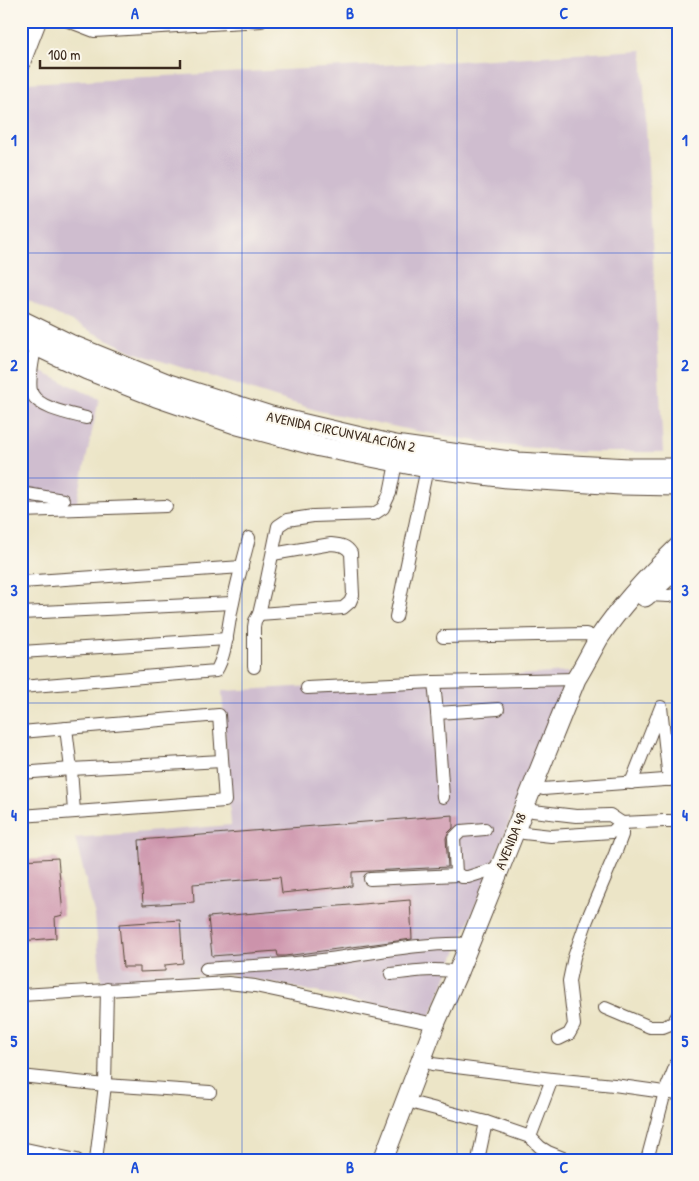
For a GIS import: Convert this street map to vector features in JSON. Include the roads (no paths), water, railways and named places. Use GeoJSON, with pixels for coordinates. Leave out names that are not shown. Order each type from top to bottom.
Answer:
{"type":"FeatureCollection","features":[{"type":"Feature","properties":{"kind":"highway","name":"AVENIDA CIRCUNVALACIÓN 2"},"geometry":{"type":"LineString","coordinates":[[21,320],[70,344],[169,384],[271,416],[395,445],[517,462],[629,468],[678,468]]}},
{"type":"Feature","properties":{"kind":"highway","name":"AVENIDA CIRCUNVALACIÓN 2"},"geometry":{"type":"LineString","coordinates":[[28,343],[87,370],[156,397],[238,425],[320,447],[396,463],[507,478],[621,485],[678,486]]}},
{"type":"Feature","properties":{"kind":"highway","name":"AVENIDA 48"},"geometry":{"type":"LineString","coordinates":[[383,1160],[576,679],[599,639],[618,612],[660,564],[678,547]]}},
{"type":"Feature","properties":{"kind":"highway","name":"AVENIDA 48"},"geometry":{"type":"LineString","coordinates":[[395,1160],[524,833],[582,693],[603,652],[647,595],[678,567]]}},
{"type":"Feature","properties":{"kind":"main road"},"geometry":{"type":"LineString","coordinates":[[21,65],[38,21]]}},
{"type":"Feature","properties":{"kind":"street"},"geometry":{"type":"LineString","coordinates":[[68,21],[94,31],[178,23],[261,21]]}},
{"type":"Feature","properties":{"kind":"street"},"geometry":{"type":"LineString","coordinates":[[28,343],[32,394],[50,409],[86,418]]}},
{"type":"Feature","properties":{"kind":"street"},"geometry":{"type":"LineString","coordinates":[[254,667],[255,621],[259,614],[278,526],[287,520],[313,516],[374,514],[383,508],[390,494],[396,463]]}},
{"type":"Feature","properties":{"kind":"street"},"geometry":{"type":"LineString","coordinates":[[396,617],[427,468]]}},
{"type":"Feature","properties":{"kind":"street"},"geometry":{"type":"LineString","coordinates":[[21,493],[63,500]]}},
{"type":"Feature","properties":{"kind":"street"},"geometry":{"type":"LineString","coordinates":[[21,512],[166,506]]}},
{"type":"Feature","properties":{"kind":"street"},"geometry":{"type":"LineString","coordinates":[[21,687],[216,671],[226,639],[232,603],[249,538]]}},
{"type":"Feature","properties":{"kind":"street"},"geometry":{"type":"LineString","coordinates":[[259,614],[343,608],[350,602],[353,596],[351,554],[348,548],[331,544],[273,554]]}},
{"type":"Feature","properties":{"kind":"street"},"geometry":{"type":"LineString","coordinates":[[21,582],[242,568]]}},
{"type":"Feature","properties":{"kind":"street"},"geometry":{"type":"LineString","coordinates":[[647,595],[669,596],[678,594]]}},
{"type":"Feature","properties":{"kind":"street"},"geometry":{"type":"LineString","coordinates":[[21,613],[232,603]]}},
{"type":"Feature","properties":{"kind":"street"},"geometry":{"type":"LineString","coordinates":[[442,637],[586,634],[599,639]]}},
{"type":"Feature","properties":{"kind":"street"},"geometry":{"type":"LineString","coordinates":[[21,652],[226,639]]}},
{"type":"Feature","properties":{"kind":"street"},"geometry":{"type":"LineString","coordinates":[[307,688],[434,682],[576,679]]}},
{"type":"Feature","properties":{"kind":"street"},"geometry":{"type":"LineString","coordinates":[[434,682],[443,797]]}},
{"type":"Feature","properties":{"kind":"street"},"geometry":{"type":"LineString","coordinates":[[543,789],[631,783],[673,780],[662,707],[631,783]]}},
{"type":"Feature","properties":{"kind":"street"},"geometry":{"type":"LineString","coordinates":[[437,713],[498,709]]}},
{"type":"Feature","properties":{"kind":"street"},"geometry":{"type":"LineString","coordinates":[[21,732],[219,715],[224,802],[21,816]]}},
{"type":"Feature","properties":{"kind":"street"},"geometry":{"type":"LineString","coordinates":[[66,728],[74,812]]}},
{"type":"Feature","properties":{"kind":"street"},"geometry":{"type":"LineString","coordinates":[[21,773],[222,761]]}},
{"type":"Feature","properties":{"kind":"street"},"geometry":{"type":"LineString","coordinates":[[533,811],[576,816],[610,815],[622,823],[678,821]]}},
{"type":"Feature","properties":{"kind":"street"},"geometry":{"type":"LineString","coordinates":[[524,833],[551,836],[612,832],[622,823]]}},
{"type":"Feature","properties":{"kind":"street"},"geometry":{"type":"LineString","coordinates":[[559,1039],[569,1034],[574,1025],[569,981],[574,958],[587,920],[615,854],[622,834],[622,823]]}},
{"type":"Feature","properties":{"kind":"street"},"geometry":{"type":"LineString","coordinates":[[458,875],[456,872],[454,838],[461,831],[485,829]]}},
{"type":"Feature","properties":{"kind":"street"},"geometry":{"type":"LineString","coordinates":[[370,879],[458,875],[468,877],[500,866]]}},
{"type":"Feature","properties":{"kind":"street"},"geometry":{"type":"LineString","coordinates":[[206,969],[312,962],[429,944],[469,944]]}},
{"type":"Feature","properties":{"kind":"street"},"geometry":{"type":"LineString","coordinates":[[391,974],[442,969],[458,972]]}},
{"type":"Feature","properties":{"kind":"street"},"geometry":{"type":"LineString","coordinates":[[21,995],[228,983],[255,986],[436,1024]]}},
{"type":"Feature","properties":{"kind":"street"},"geometry":{"type":"LineString","coordinates":[[96,1160],[105,1085],[107,989]]}},
{"type":"Feature","properties":{"kind":"street"},"geometry":{"type":"LineString","coordinates":[[605,1008],[650,1028],[673,1023],[678,1015]]}},
{"type":"Feature","properties":{"kind":"street"},"geometry":{"type":"LineString","coordinates":[[647,1160],[671,1093],[678,1060]]}},
{"type":"Feature","properties":{"kind":"street"},"geometry":{"type":"LineString","coordinates":[[432,1064],[671,1093]]}},
{"type":"Feature","properties":{"kind":"street"},"geometry":{"type":"LineString","coordinates":[[21,1076],[105,1085],[210,1092]]}},
{"type":"Feature","properties":{"kind":"street"},"geometry":{"type":"LineString","coordinates":[[530,1137],[552,1079]]}},
{"type":"Feature","properties":{"kind":"street"},"geometry":{"type":"LineString","coordinates":[[416,1104],[486,1122],[530,1137],[548,1152],[568,1160]]}},
{"type":"Feature","properties":{"kind":"street"},"geometry":{"type":"LineString","coordinates":[[478,1160],[486,1122]]}},
{"type":"Feature","properties":{"kind":"street"},"geometry":{"type":"LineString","coordinates":[[21,1148],[77,1160]]}}]}
